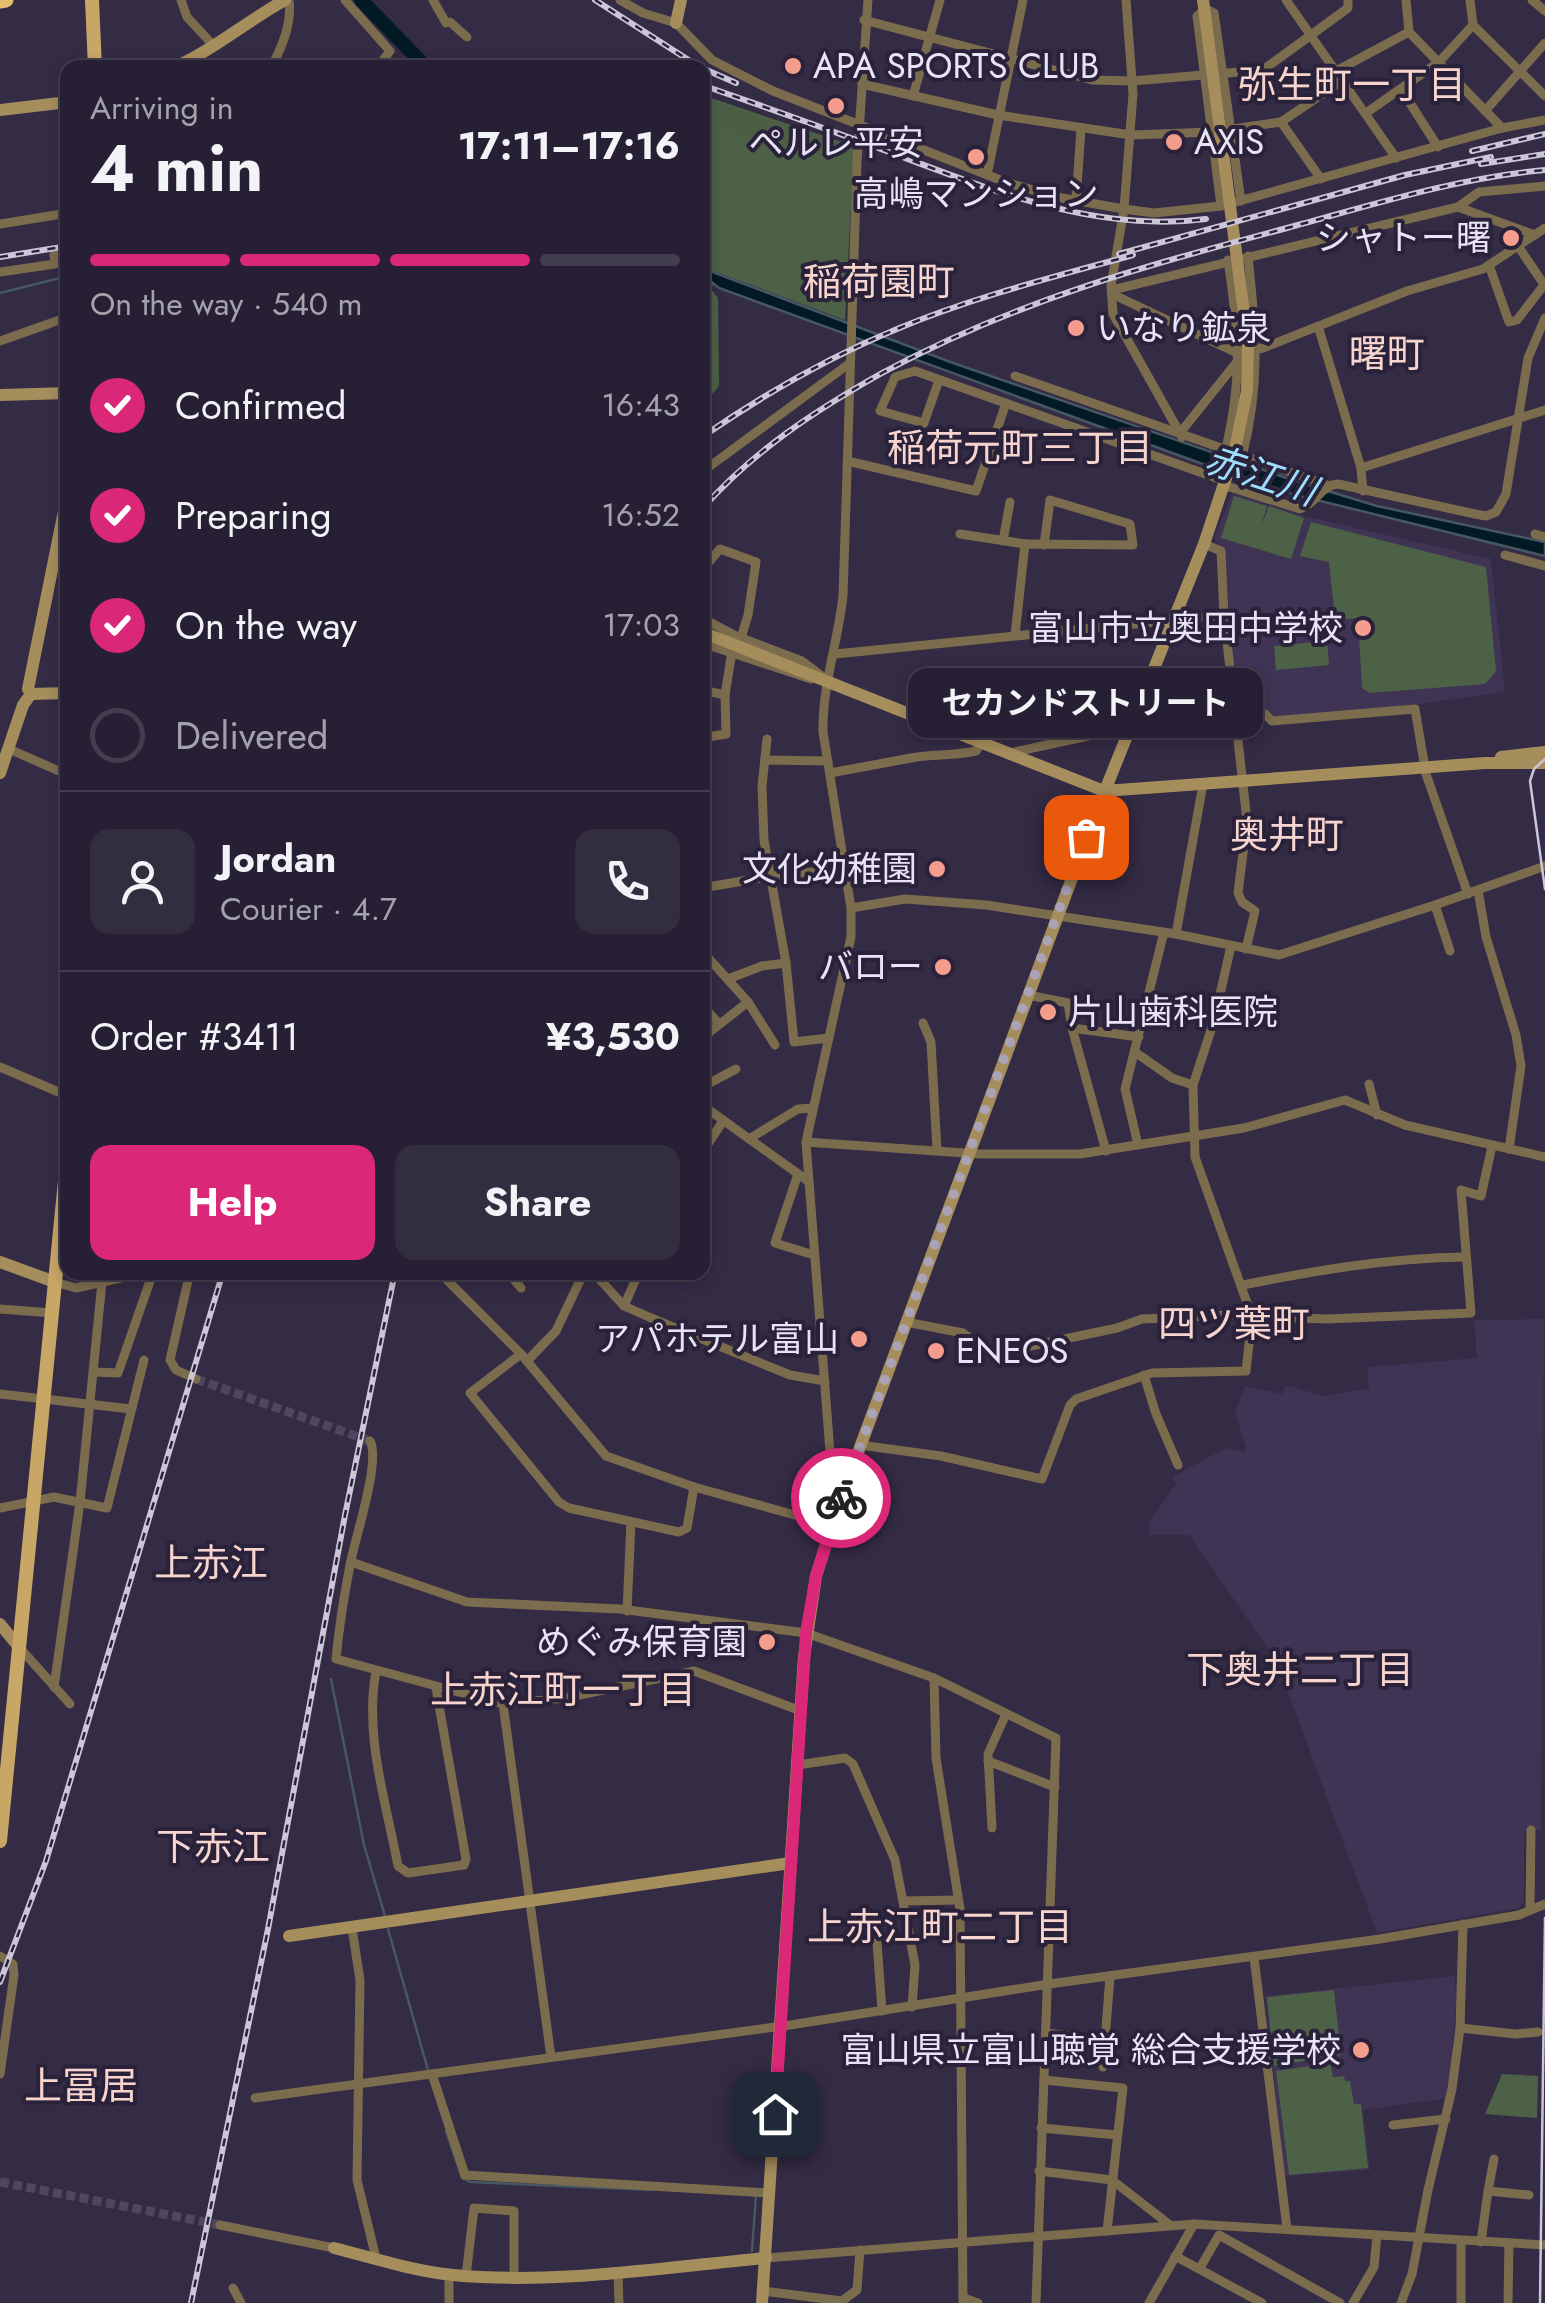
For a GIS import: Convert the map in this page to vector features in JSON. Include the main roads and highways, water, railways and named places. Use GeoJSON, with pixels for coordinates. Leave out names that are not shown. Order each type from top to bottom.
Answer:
{"type":"FeatureCollection","features":[{"type":"Feature","properties":{"kind":"main road"},"geometry":{"type":"LineString","coordinates":[[92,0],[95,60]]}},
{"type":"Feature","properties":{"kind":"main road"},"geometry":{"type":"LineString","coordinates":[[186,60],[287,0]]}},
{"type":"Feature","properties":{"kind":"main road"},"geometry":{"type":"LineString","coordinates":[[676,23],[681,0]]}},
{"type":"Feature","properties":{"kind":"main road"},"geometry":{"type":"LineString","coordinates":[[762,2297],[806,1633],[816,1576],[840,1498],[1057,915],[1204,544],[1234,455],[1246,315],[1205,4]]}},
{"type":"Feature","properties":{"kind":"main road"},"geometry":{"type":"LineString","coordinates":[[0,110],[60,103]]}},
{"type":"Feature","properties":{"kind":"main road"},"geometry":{"type":"LineString","coordinates":[[0,395],[60,393]]}},
{"type":"Feature","properties":{"kind":"main road"},"geometry":{"type":"LineString","coordinates":[[31,694],[28,689],[34,653],[60,529]]}},
{"type":"Feature","properties":{"kind":"main road"},"geometry":{"type":"LineString","coordinates":[[710,635],[1104,791],[1485,763],[1545,763]]}},
{"type":"Feature","properties":{"kind":"main road"},"geometry":{"type":"LineString","coordinates":[[31,694],[60,693]]}},
{"type":"Feature","properties":{"kind":"main road"},"geometry":{"type":"LineString","coordinates":[[0,773],[23,705],[31,694]]}},
{"type":"Feature","properties":{"kind":"main road"},"geometry":{"type":"LineString","coordinates":[[1485,763],[1498,757],[1545,752]]}},
{"type":"Feature","properties":{"kind":"main road"},"geometry":{"type":"LineString","coordinates":[[0,1841],[60,1225]]}},
{"type":"Feature","properties":{"kind":"main road"},"geometry":{"type":"LineString","coordinates":[[0,1262],[54,1282]]}},
{"type":"Feature","properties":{"kind":"main road"},"geometry":{"type":"LineString","coordinates":[[0,1624],[19,1647]]}},
{"type":"Feature","properties":{"kind":"main road"},"geometry":{"type":"LineString","coordinates":[[288,1936],[790,1863]]}},
{"type":"Feature","properties":{"kind":"main road"},"geometry":{"type":"LineString","coordinates":[[334,2248],[449,2275],[514,2278],[766,2258]]}},
{"type":"Feature","properties":{"kind":"water"},"geometry":{"type":"Polygon","coordinates":[[[710,271],[953,363],[1298,482],[1377,506],[1545,542],[1545,556],[1296,495],[719,288],[710,281],[710,271]]]}},
{"type":"Feature","properties":{"kind":"waterway","name":"赤江川"},"geometry":{"type":"LineString","coordinates":[[361,0],[419,60]]}},
{"type":"Feature","properties":{"kind":"waterway"},"geometry":{"type":"LineString","coordinates":[[0,293],[60,278]]}},
{"type":"Feature","properties":{"kind":"waterway"},"geometry":{"type":"LineString","coordinates":[[331,1679],[364,1845],[385,1916]]}},
{"type":"Feature","properties":{"kind":"waterway"},"geometry":{"type":"LineString","coordinates":[[388,1929],[428,2070]]}},
{"type":"Feature","properties":{"kind":"waterway"},"geometry":{"type":"LineString","coordinates":[[446,2131],[462,2178],[471,2182],[653,2190]]}},
{"type":"Feature","properties":{"kind":"waterway"},"geometry":{"type":"LineString","coordinates":[[752,2251],[756,2195]]}},
{"type":"Feature","properties":{"kind":"tunnel"},"geometry":{"type":"LineString","coordinates":[[196,1379],[370,1441]]}},
{"type":"Feature","properties":{"kind":"tunnel"},"geometry":{"type":"LineString","coordinates":[[0,2182],[220,2225]]}},
{"type":"Feature","properties":{"kind":"tram line"},"geometry":{"type":"LineString","coordinates":[[1545,759],[1534,769],[1530,781],[1545,889]]}},
{"type":"Feature","properties":{"kind":"tram line"},"geometry":{"type":"LineString","coordinates":[[1540,2303],[1545,1918]]}},
{"type":"Feature","properties":{"kind":"railway"},"geometry":{"type":"LineString","coordinates":[[595,0],[689,60]]}},
{"type":"Feature","properties":{"kind":"railway"},"geometry":{"type":"LineString","coordinates":[[710,72],[736,83]]}},
{"type":"Feature","properties":{"kind":"railway"},"geometry":{"type":"LineString","coordinates":[[710,88],[1044,205],[1124,220],[1206,219]]}},
{"type":"Feature","properties":{"kind":"railway"},"geometry":{"type":"LineString","coordinates":[[1472,151],[1545,134]]}},
{"type":"Feature","properties":{"kind":"railway"},"geometry":{"type":"LineString","coordinates":[[1481,164],[1545,154]]}},
{"type":"Feature","properties":{"kind":"railway"},"geometry":{"type":"LineString","coordinates":[[1119,254],[1405,175],[1491,157]]}},
{"type":"Feature","properties":{"kind":"railway"},"geometry":{"type":"LineString","coordinates":[[710,501],[742,468],[809,417],[882,373],[981,325],[1080,288],[1233,242],[1447,186],[1545,170]]}},
{"type":"Feature","properties":{"kind":"railway"},"geometry":{"type":"LineString","coordinates":[[0,257],[60,247]]}},
{"type":"Feature","properties":{"kind":"railway"},"geometry":{"type":"LineString","coordinates":[[710,432],[797,378],[897,329],[984,297],[1133,255]]}},
{"type":"Feature","properties":{"kind":"railway"},"geometry":{"type":"LineString","coordinates":[[0,1982],[46,1861],[221,1280]]}},
{"type":"Feature","properties":{"kind":"railway"},"geometry":{"type":"LineString","coordinates":[[191,2303],[393,1280]]}},
{"type":"Feature","properties":{"kind":"place","name":"APA SPORTS CLUB"},"geometry":{"type":"Point","coordinates":[793,66]}},
{"type":"Feature","properties":{"kind":"place","name":"ペルレ平安"},"geometry":{"type":"Point","coordinates":[836,106]}},
{"type":"Feature","properties":{"kind":"place","name":"AXIS"},"geometry":{"type":"Point","coordinates":[1174,142]}},
{"type":"Feature","properties":{"kind":"place","name":"高嶋マンション"},"geometry":{"type":"Point","coordinates":[976,157]}},
{"type":"Feature","properties":{"kind":"place","name":"シャトー曙"},"geometry":{"type":"Point","coordinates":[1511,238]}},
{"type":"Feature","properties":{"kind":"place","name":"いなり鉱泉"},"geometry":{"type":"Point","coordinates":[1076,328]}},
{"type":"Feature","properties":{"kind":"place","name":"富山市立奥田中学校"},"geometry":{"type":"Point","coordinates":[1363,628]}},
{"type":"Feature","properties":{"kind":"place","name":"セカンドストリート"},"geometry":{"type":"Point","coordinates":[1086,837]}},
{"type":"Feature","properties":{"kind":"place","name":"文化幼稚園"},"geometry":{"type":"Point","coordinates":[937,869]}},
{"type":"Feature","properties":{"kind":"place","name":"バロー"},"geometry":{"type":"Point","coordinates":[943,967]}},
{"type":"Feature","properties":{"kind":"place","name":"片山歯科医院"},"geometry":{"type":"Point","coordinates":[1048,1012]}},
{"type":"Feature","properties":{"kind":"place","name":"アパホテル富山"},"geometry":{"type":"Point","coordinates":[859,1339]}},
{"type":"Feature","properties":{"kind":"place","name":"ENEOS"},"geometry":{"type":"Point","coordinates":[936,1351]}},
{"type":"Feature","properties":{"kind":"place","name":"めぐみ保育園"},"geometry":{"type":"Point","coordinates":[767,1642]}},
{"type":"Feature","properties":{"kind":"place","name":"富山県立富山聴覚 総合支援学校"},"geometry":{"type":"Point","coordinates":[1361,2050]}},
{"type":"Feature","properties":{"kind":"district","name":"弥生町一丁目"},"geometry":{"type":"Point","coordinates":[1352,84]}},
{"type":"Feature","properties":{"kind":"district","name":"稲荷園町"},"geometry":{"type":"Point","coordinates":[879,281]}},
{"type":"Feature","properties":{"kind":"district","name":"曙町"},"geometry":{"type":"Point","coordinates":[1387,353]}},
{"type":"Feature","properties":{"kind":"district","name":"稲荷元町三丁目"},"geometry":{"type":"Point","coordinates":[1020,447]}},
{"type":"Feature","properties":{"kind":"district","name":"奥井町"},"geometry":{"type":"Point","coordinates":[1287,834]}},
{"type":"Feature","properties":{"kind":"district","name":"四ツ葉町"},"geometry":{"type":"Point","coordinates":[1234,1323]}},
{"type":"Feature","properties":{"kind":"district","name":"上赤江"},"geometry":{"type":"Point","coordinates":[211,1562]}},
{"type":"Feature","properties":{"kind":"district","name":"下奥井二丁目"},"geometry":{"type":"Point","coordinates":[1300,1669]}},
{"type":"Feature","properties":{"kind":"district","name":"上赤江町一丁目"},"geometry":{"type":"Point","coordinates":[563,1689]}},
{"type":"Feature","properties":{"kind":"district","name":"下赤江"},"geometry":{"type":"Point","coordinates":[213,1846]}},
{"type":"Feature","properties":{"kind":"district","name":"上赤江町二丁目"},"geometry":{"type":"Point","coordinates":[940,1926]}},
{"type":"Feature","properties":{"kind":"district","name":"上冨居"},"geometry":{"type":"Point","coordinates":[81,2085]}}]}
